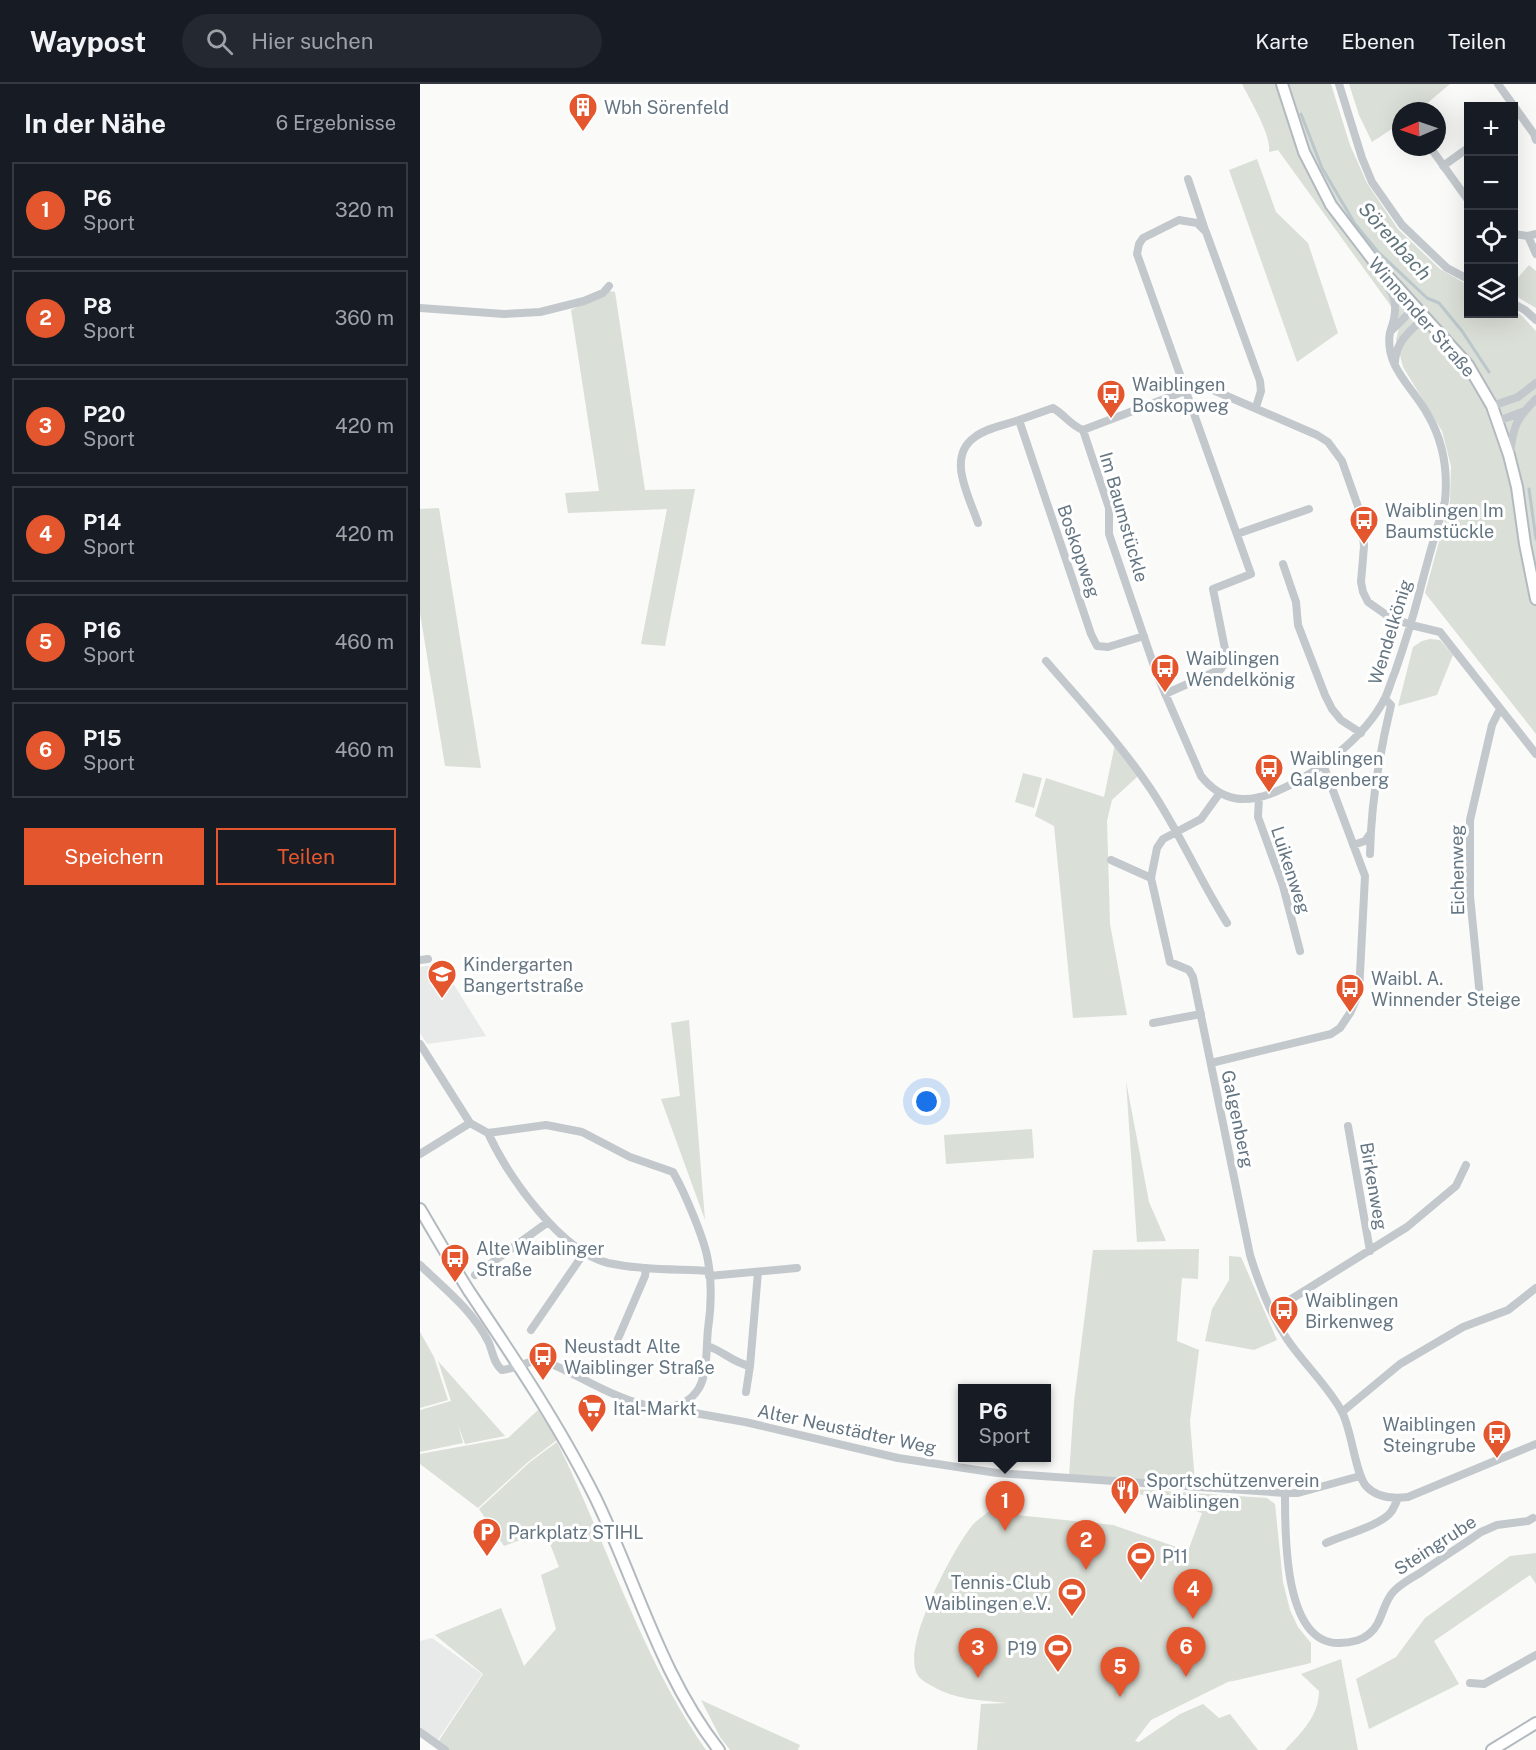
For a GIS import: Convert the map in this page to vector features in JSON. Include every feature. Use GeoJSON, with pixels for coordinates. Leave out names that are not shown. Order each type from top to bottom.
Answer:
{"type":"FeatureCollection","features":[{"type":"Feature","properties":{"kind":"street","name":"Winnender Straße"},"geometry":{"type":"LineString","coordinates":[[1282,84],[1304,152],[1331,206],[1385,274],[1468,365],[1492,406],[1517,487],[1536,599]]}},
{"type":"Feature","properties":{"kind":"street"},"geometry":{"type":"LineString","coordinates":[[1339,84],[1362,158],[1372,182],[1402,225],[1447,268],[1464,277]]}},
{"type":"Feature","properties":{"kind":"street"},"geometry":{"type":"LineString","coordinates":[[1498,84],[1509,102]]}},
{"type":"Feature","properties":{"kind":"street"},"geometry":{"type":"LineString","coordinates":[[1518,115],[1534,134],[1536,140]]}},
{"type":"Feature","properties":{"kind":"street"},"geometry":{"type":"LineString","coordinates":[[1443,166],[1464,151]]}},
{"type":"Feature","properties":{"kind":"street"},"geometry":{"type":"LineString","coordinates":[[1436,156],[1464,195]]}},
{"type":"Feature","properties":{"kind":"street"},"geometry":{"type":"LineString","coordinates":[[1188,179],[1260,381],[1256,407]]}},
{"type":"Feature","properties":{"kind":"street"},"geometry":{"type":"LineString","coordinates":[[1206,232],[1197,223],[1179,220],[1143,238],[1137,254],[1251,574],[1213,589],[1227,659],[1221,669],[1165,694],[1202,777],[1219,794],[1201,819],[1163,839],[1157,848],[1150,878],[1170,962],[1189,970],[1193,977],[1210,1063]]}},
{"type":"Feature","properties":{"kind":"street"},"geometry":{"type":"LineString","coordinates":[[1532,235],[1536,254]]}},
{"type":"Feature","properties":{"kind":"street","name":"Wendelkönig"},"geometry":{"type":"LineString","coordinates":[[1219,794],[1240,799],[1258,797],[1292,785],[1323,764],[1360,733],[1385,699],[1411,625],[1445,501],[1447,482],[1438,434],[1428,414],[1395,367],[1389,346],[1395,312],[1394,298],[1385,280],[1385,274]]}},
{"type":"Feature","properties":{"kind":"street"},"geometry":{"type":"LineString","coordinates":[[420,308],[504,314],[540,312],[584,301],[603,293],[609,286]]}},
{"type":"Feature","properties":{"kind":"street"},"geometry":{"type":"LineString","coordinates":[[1518,306],[1536,320]]}},
{"type":"Feature","properties":{"kind":"street"},"geometry":{"type":"LineString","coordinates":[[1390,332],[1415,307]]}},
{"type":"Feature","properties":{"kind":"street"},"geometry":{"type":"LineString","coordinates":[[1395,367],[1395,354],[1399,344],[1404,336],[1425,317]]}},
{"type":"Feature","properties":{"kind":"street"},"geometry":{"type":"LineString","coordinates":[[1492,406],[1518,397],[1536,383]]}},
{"type":"Feature","properties":{"kind":"street"},"geometry":{"type":"LineString","coordinates":[[978,522],[960,465],[963,448],[976,435],[1053,408],[1064,414],[1071,425],[1083,430],[1185,391],[1201,388],[1213,390],[1256,407],[1317,435],[1328,442],[1342,461],[1361,515],[1364,546],[1361,582],[1368,602],[1388,616],[1411,625],[1440,632],[1536,754]]}},
{"type":"Feature","properties":{"kind":"street"},"geometry":{"type":"LineString","coordinates":[[1509,455],[1516,422],[1522,412],[1536,399]]}},
{"type":"Feature","properties":{"kind":"street"},"geometry":{"type":"LineString","coordinates":[[1498,421],[1522,412]]}},
{"type":"Feature","properties":{"kind":"street","name":"Boskopweg"},"geometry":{"type":"LineString","coordinates":[[1019,420],[1097,646],[1107,647],[1144,636]]}},
{"type":"Feature","properties":{"kind":"street","name":"Im Baumstückle"},"geometry":{"type":"LineString","coordinates":[[1083,430],[1109,508],[1109,534],[1165,694]]}},
{"type":"Feature","properties":{"kind":"street"},"geometry":{"type":"LineString","coordinates":[[1237,534],[1309,509]]}},
{"type":"Feature","properties":{"kind":"street"},"geometry":{"type":"LineString","coordinates":[[1283,564],[1296,602],[1298,625],[1325,695],[1341,720],[1360,733]]}},
{"type":"Feature","properties":{"kind":"street"},"geometry":{"type":"LineString","coordinates":[[1046,662],[1120,746],[1177,831],[1227,923]]}},
{"type":"Feature","properties":{"kind":"street"},"geometry":{"type":"LineString","coordinates":[[1370,854],[1370,834],[1379,758],[1391,705],[1385,699]]}},
{"type":"Feature","properties":{"kind":"street","name":"Eichenweg"},"geometry":{"type":"LineString","coordinates":[[1480,997],[1470,896],[1470,819],[1492,725],[1500,710]]}},
{"type":"Feature","properties":{"kind":"street","name":"Galgenberg"},"geometry":{"type":"LineString","coordinates":[[1323,764],[1365,876],[1359,993],[1340,1028],[1331,1034],[1210,1063],[1250,1256],[1260,1286],[1287,1340],[1342,1412],[1360,1476]]}},
{"type":"Feature","properties":{"kind":"street","name":"Luikenweg"},"geometry":{"type":"LineString","coordinates":[[1258,797],[1258,817],[1283,886],[1300,951]]}},
{"type":"Feature","properties":{"kind":"street"},"geometry":{"type":"LineString","coordinates":[[1353,845],[1365,841],[1370,834]]}},
{"type":"Feature","properties":{"kind":"street"},"geometry":{"type":"LineString","coordinates":[[1110,860],[1150,878]]}},
{"type":"Feature","properties":{"kind":"street"},"geometry":{"type":"LineString","coordinates":[[1153,1023],[1201,1014]]}},
{"type":"Feature","properties":{"kind":"street"},"geometry":{"type":"LineString","coordinates":[[420,1044],[470,1123],[488,1133],[501,1160],[548,1222],[584,1253],[606,1262],[709,1273],[797,1268]]}},
{"type":"Feature","properties":{"kind":"street"},"geometry":{"type":"LineString","coordinates":[[420,1154],[470,1123]]}},
{"type":"Feature","properties":{"kind":"street"},"geometry":{"type":"LineString","coordinates":[[420,1264],[475,1319],[489,1343],[497,1366],[502,1370],[544,1361],[645,1406],[667,1408],[677,1405],[699,1388],[704,1368],[710,1315],[709,1273],[706,1251],[673,1172],[630,1157],[582,1132],[546,1125],[488,1133]]}},
{"type":"Feature","properties":{"kind":"street","name":"Birkenweg"},"geometry":{"type":"LineString","coordinates":[[1348,1126],[1370,1251]]}},
{"type":"Feature","properties":{"kind":"street","name":"Birkenweg"},"geometry":{"type":"LineString","coordinates":[[1272,1311],[1407,1227],[1456,1186],[1466,1165]]}},
{"type":"Feature","properties":{"kind":"street"},"geometry":{"type":"LineString","coordinates":[[420,1209],[563,1438],[595,1498],[673,1676],[692,1712],[719,1750]]}},
{"type":"Feature","properties":{"kind":"street"},"geometry":{"type":"LineString","coordinates":[[475,1275],[548,1222]]}},
{"type":"Feature","properties":{"kind":"street"},"geometry":{"type":"LineString","coordinates":[[531,1330],[584,1253]]}},
{"type":"Feature","properties":{"kind":"street"},"geometry":{"type":"LineString","coordinates":[[614,1348],[645,1276],[646,1268]]}},
{"type":"Feature","properties":{"kind":"street"},"geometry":{"type":"LineString","coordinates":[[746,1392],[758,1272]]}},
{"type":"Feature","properties":{"kind":"street"},"geometry":{"type":"LineString","coordinates":[[1342,1412],[1400,1364],[1463,1327],[1508,1310],[1536,1288]]}},
{"type":"Feature","properties":{"kind":"street"},"geometry":{"type":"LineString","coordinates":[[707,1346],[740,1364],[750,1366]]}},
{"type":"Feature","properties":{"kind":"street","name":"Alter Neustädter Weg"},"geometry":{"type":"LineString","coordinates":[[677,1405],[683,1411],[745,1422],[898,1458],[997,1473],[1286,1493],[1304,1492],[1360,1476]]}},
{"type":"Feature","properties":{"kind":"street"},"geometry":{"type":"LineString","coordinates":[[1360,1476],[1365,1484],[1381,1496],[1408,1497],[1536,1444]]}},
{"type":"Feature","properties":{"kind":"street","name":"Steingrube"},"geometry":{"type":"LineString","coordinates":[[1286,1493],[1285,1527],[1294,1595],[1305,1624],[1317,1637],[1332,1643],[1352,1642],[1368,1635],[1378,1624],[1394,1590],[1481,1532],[1497,1525],[1528,1521],[1533,1518]]}},
{"type":"Feature","properties":{"kind":"street"},"geometry":{"type":"LineString","coordinates":[[1326,1543],[1339,1537],[1347,1537],[1390,1514],[1398,1498]]}},
{"type":"Feature","properties":{"kind":"street"},"geometry":{"type":"LineString","coordinates":[[1470,1683],[1484,1684],[1536,1655]]}},
{"type":"Feature","properties":{"kind":"street"},"geometry":{"type":"LineString","coordinates":[[1492,1750],[1536,1723]]}},
{"type":"Feature","properties":{"kind":"street"},"geometry":{"type":"LineString","coordinates":[[420,1732],[445,1750]]}},
{"type":"Feature","properties":{"kind":"shaded area"},"geometry":{"type":"Polygon","coordinates":[[[1242,84],[1331,84],[1350,145],[1367,183],[1398,229],[1440,269],[1464,283],[1464,318],[1518,318],[1518,313],[1536,331],[1536,734],[1425,593],[1450,501],[1451,466],[1442,431],[1403,367],[1396,340],[1401,320],[1278,150],[1269,152],[1267,137],[1242,84]]]}},
{"type":"Feature","properties":{"kind":"shaded area"},"geometry":{"type":"Polygon","coordinates":[[[1349,84],[1450,84],[1429,102],[1392,102],[1392,129],[1372,142],[1359,115],[1349,84]]]}},
{"type":"Feature","properties":{"kind":"shaded area"},"geometry":{"type":"Polygon","coordinates":[[[1257,159],[1276,212],[1308,243],[1338,333],[1297,362],[1229,170],[1257,159]]]}},
{"type":"Feature","properties":{"kind":"shaded area"},"geometry":{"type":"Polygon","coordinates":[[[1529,265],[1536,271],[1536,308],[1518,297],[1518,277],[1529,265]]]}},
{"type":"Feature","properties":{"kind":"shaded area"},"geometry":{"type":"Polygon","coordinates":[[[609,291],[615,292],[645,490],[695,489],[665,646],[641,644],[667,509],[568,513],[565,493],[599,491],[571,310],[609,291]]]}},
{"type":"Feature","properties":{"kind":"shaded area"},"geometry":{"type":"Polygon","coordinates":[[[439,508],[481,768],[445,766],[420,613],[420,509],[439,508]]]}},
{"type":"Feature","properties":{"kind":"shaded area"},"geometry":{"type":"Polygon","coordinates":[[[1430,639],[1440,640],[1453,655],[1437,695],[1398,706],[1413,647],[1430,639]]]}},
{"type":"Feature","properties":{"kind":"shaded area"},"geometry":{"type":"Polygon","coordinates":[[[1115,744],[1138,776],[1112,800],[1107,821],[1110,924],[1127,1015],[1073,1018],[1054,826],[1035,816],[1046,778],[1104,797],[1115,744]]]}},
{"type":"Feature","properties":{"kind":"shaded area"},"geometry":{"type":"Polygon","coordinates":[[[1023,773],[1042,778],[1034,808],[1015,802],[1023,773]]]}},
{"type":"Feature","properties":{"kind":"shaded area","name":"Kindergarten Bangertstraße"},"geometry":{"type":"Polygon","coordinates":[[[441,964],[486,1036],[427,1044],[420,1033],[420,967],[441,964]]]}},
{"type":"Feature","properties":{"kind":"shaded area"},"geometry":{"type":"Polygon","coordinates":[[[689,1020],[705,1220],[661,1099],[680,1096],[671,1023],[689,1020]]]}},
{"type":"Feature","properties":{"kind":"shaded area"},"geometry":{"type":"Polygon","coordinates":[[[1126,1081],[1149,1202],[1166,1241],[1137,1242],[1126,1081]]]}},
{"type":"Feature","properties":{"kind":"shaded area"},"geometry":{"type":"Polygon","coordinates":[[[1032,1129],[1034,1158],[946,1164],[944,1135],[1032,1129]]]}},
{"type":"Feature","properties":{"kind":"shaded area"},"geometry":{"type":"Polygon","coordinates":[[[1199,1249],[1198,1279],[1182,1278],[1177,1341],[1199,1350],[1190,1421],[1195,1482],[1069,1476],[1074,1402],[1093,1250],[1199,1249]]]}},
{"type":"Feature","properties":{"kind":"shaded area"},"geometry":{"type":"Polygon","coordinates":[[[1229,1256],[1241,1257],[1277,1340],[1254,1350],[1205,1341],[1212,1309],[1229,1280],[1229,1256]]]}},
{"type":"Feature","properties":{"kind":"shaded area"},"geometry":{"type":"Polygon","coordinates":[[[420,1332],[434,1357],[448,1400],[420,1408],[420,1332]]]}},
{"type":"Feature","properties":{"kind":"shaded area"},"geometry":{"type":"Polygon","coordinates":[[[438,1361],[505,1436],[465,1444],[458,1425],[463,1443],[420,1452],[420,1410],[451,1401],[438,1361]]]}},
{"type":"Feature","properties":{"kind":"shaded area"},"geometry":{"type":"Polygon","coordinates":[[[538,1410],[557,1440],[528,1462],[478,1508],[420,1464],[420,1454],[508,1438],[538,1410]]]}},
{"type":"Feature","properties":{"kind":"shaded area"},"geometry":{"type":"Polygon","coordinates":[[[557,1442],[643,1638],[683,1714],[706,1750],[447,1750],[438,1742],[483,1674],[435,1635],[501,1608],[524,1666],[556,1629],[541,1575],[559,1567],[545,1531],[504,1546],[479,1509],[530,1462],[557,1442]]]}},
{"type":"Feature","properties":{"kind":"shaded area","name":"Tennis-Club Waiblingen e.V."},"geometry":{"type":"Polygon","coordinates":[[[1119,1488],[1267,1498],[1275,1504],[1283,1582],[1290,1610],[1298,1627],[1311,1643],[1311,1663],[1229,1682],[1234,1679],[1151,1720],[1135,1741],[1139,1742],[1180,1714],[1203,1704],[1219,1718],[1230,1714],[1258,1750],[977,1750],[981,1704],[1007,1703],[968,1699],[941,1691],[920,1678],[915,1666],[915,1648],[921,1626],[952,1557],[973,1525],[988,1512],[1113,1525],[1188,1551],[1202,1513],[1119,1488]]]}},
{"type":"Feature","properties":{"kind":"shaded area"},"geometry":{"type":"Polygon","coordinates":[[[1536,1553],[1536,1584],[1530,1575],[1434,1641],[1459,1684],[1369,1729],[1356,1679],[1396,1657],[1425,1618],[1510,1556],[1536,1553]]]}},
{"type":"Feature","properties":{"kind":"shaded area"},"geometry":{"type":"Polygon","coordinates":[[[432,1638],[482,1674],[437,1741],[420,1728],[420,1641],[432,1638]]]}},
{"type":"Feature","properties":{"kind":"shaded area"},"geometry":{"type":"Polygon","coordinates":[[[1341,1659],[1358,1750],[1285,1750],[1308,1724],[1318,1700],[1319,1691],[1301,1674],[1341,1659]]]}},
{"type":"Feature","properties":{"kind":"shaded area"},"geometry":{"type":"Polygon","coordinates":[[[701,1700],[800,1745],[798,1750],[730,1750],[720,1737],[701,1700]]]}},
{"type":"Feature","properties":{"kind":"waterway","name":"Sörenbach"},"geometry":{"type":"LineString","coordinates":[[1301,114],[1322,168],[1355,224],[1378,252],[1427,298],[1439,303],[1462,331],[1489,372]]}},
{"type":"Feature","properties":{"kind":"waterway","name":"Sörenbach"},"geometry":{"type":"LineString","coordinates":[[1529,489],[1536,539]]}},
{"type":"Feature","properties":{"kind":"place","name":"Wbh Sörenfeld"},"geometry":{"type":"Point","coordinates":[583,132]}},
{"type":"Feature","properties":{"kind":"place","name":"Waiblingen Boskopweg"},"geometry":{"type":"Point","coordinates":[1111,420]}},
{"type":"Feature","properties":{"kind":"place","name":"Waiblingen Im Baumstückle"},"geometry":{"type":"Point","coordinates":[1364,546]}},
{"type":"Feature","properties":{"kind":"place","name":"Waiblingen Wendelkönig"},"geometry":{"type":"Point","coordinates":[1165,694]}},
{"type":"Feature","properties":{"kind":"place","name":"Waiblingen Galgenberg"},"geometry":{"type":"Point","coordinates":[1269,794]}},
{"type":"Feature","properties":{"kind":"place","name":"Kindergarten Bangertstraße"},"geometry":{"type":"Point","coordinates":[442,1000]}},
{"type":"Feature","properties":{"kind":"place","name":"Waibl. A. Winnender Steige"},"geometry":{"type":"Point","coordinates":[1350,1014]}},
{"type":"Feature","properties":{"kind":"place","name":"Alte Waiblinger Straße"},"geometry":{"type":"Point","coordinates":[455,1284]}},
{"type":"Feature","properties":{"kind":"place","name":"Waiblingen Birkenweg"},"geometry":{"type":"Point","coordinates":[1284,1336]}},
{"type":"Feature","properties":{"kind":"place","name":"Neustadt Alte Waiblinger Straße"},"geometry":{"type":"Point","coordinates":[543,1382]}},
{"type":"Feature","properties":{"kind":"place","name":"Ital-Markt"},"geometry":{"type":"Point","coordinates":[592,1434]}},
{"type":"Feature","properties":{"kind":"place","name":"Waiblingen Steingrube"},"geometry":{"type":"Point","coordinates":[1497,1460]}},
{"type":"Feature","properties":{"kind":"place","name":"Sportschützenverein Waiblingen"},"geometry":{"type":"Point","coordinates":[1125,1516]}},
{"type":"Feature","properties":{"kind":"place","name":"P6"},"geometry":{"type":"Point","coordinates":[1005,1531]}},
{"type":"Feature","properties":{"kind":"place","name":"Parkplatz STIHL"},"geometry":{"type":"Point","coordinates":[487,1558]}},
{"type":"Feature","properties":{"kind":"place","name":"P8"},"geometry":{"type":"Point","coordinates":[1086,1570]}},
{"type":"Feature","properties":{"kind":"place","name":"P11"},"geometry":{"type":"Point","coordinates":[1141,1582]}},
{"type":"Feature","properties":{"kind":"place","name":"Tennis-Club Waiblingen e.V."},"geometry":{"type":"Point","coordinates":[1072,1618]}},
{"type":"Feature","properties":{"kind":"place","name":"P14"},"geometry":{"type":"Point","coordinates":[1193,1619]}},
{"type":"Feature","properties":{"kind":"place","name":"P19"},"geometry":{"type":"Point","coordinates":[1058,1674]}},
{"type":"Feature","properties":{"kind":"place","name":"P15"},"geometry":{"type":"Point","coordinates":[1186,1677]}},
{"type":"Feature","properties":{"kind":"place","name":"P20"},"geometry":{"type":"Point","coordinates":[978,1678]}},
{"type":"Feature","properties":{"kind":"place","name":"P16"},"geometry":{"type":"Point","coordinates":[1120,1697]}}]}
